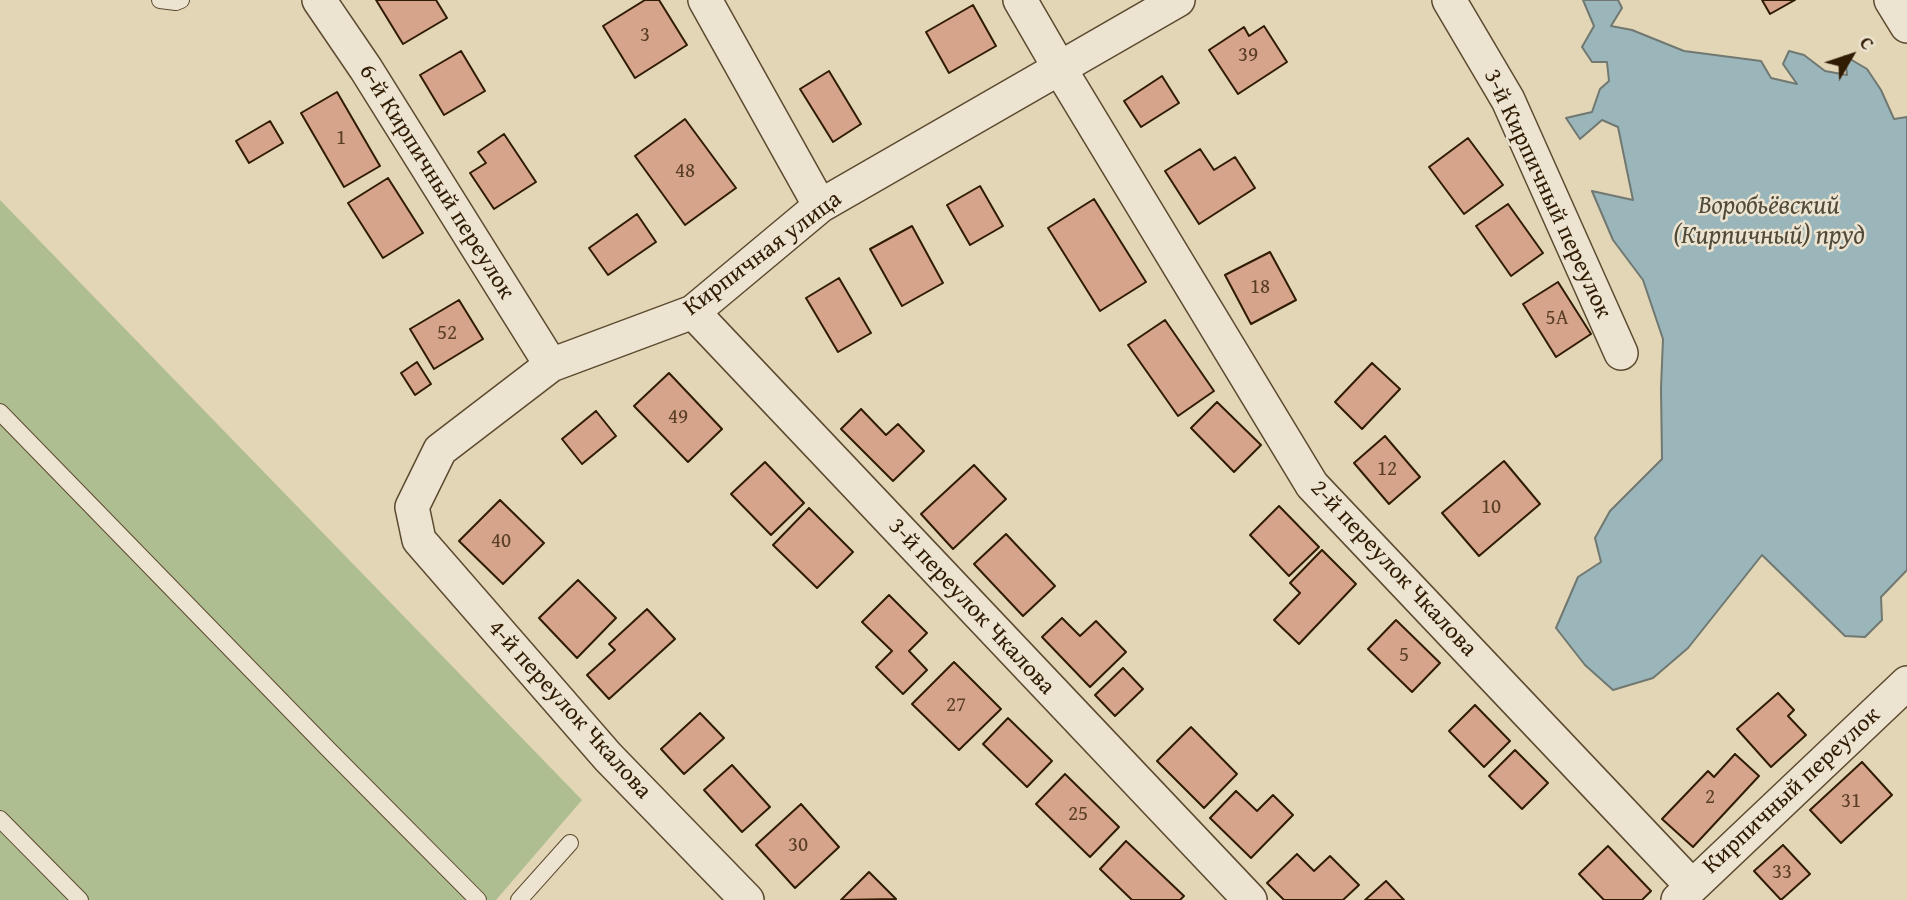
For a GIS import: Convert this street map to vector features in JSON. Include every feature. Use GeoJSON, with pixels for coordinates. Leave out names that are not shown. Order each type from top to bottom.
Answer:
{"type":"FeatureCollection","features":[{"type":"Feature","properties":{"kind":"street","name":"6-й Кирпичный переулок"},"geometry":{"type":"LineString","coordinates":[[319,0],[366,69],[551,365]]}},
{"type":"Feature","properties":{"kind":"street"},"geometry":{"type":"LineString","coordinates":[[705,0],[820,206]]}},
{"type":"Feature","properties":{"kind":"street","name":"2-й переулок Чкалова"},"geometry":{"type":"LineString","coordinates":[[1020,0],[1312,485],[1685,893]]}},
{"type":"Feature","properties":{"kind":"street","name":"Кирпичная улица"},"geometry":{"type":"LineString","coordinates":[[412,507],[440,450],[551,365],[693,312],[820,206],[1178,0]]}},
{"type":"Feature","properties":{"kind":"street","name":"3-й Кирпичный переулок"},"geometry":{"type":"LineString","coordinates":[[1449,0],[1508,100],[1621,353]]}},
{"type":"Feature","properties":{"kind":"street"},"geometry":{"type":"LineString","coordinates":[[1891,0],[1907,26]]}},
{"type":"Feature","properties":{"kind":"street","name":"3-й переулок Чкалова"},"geometry":{"type":"LineString","coordinates":[[693,312],[1250,900]]}},
{"type":"Feature","properties":{"kind":"street","name":"4-й переулок Чкалова"},"geometry":{"type":"LineString","coordinates":[[412,507],[419,540],[608,757],[747,900]]}},
{"type":"Feature","properties":{"kind":"street","name":"Кирпичный переулок"},"geometry":{"type":"LineString","coordinates":[[1685,893],[1907,683]]}},
{"type":"Feature","properties":{"kind":"lane"},"geometry":{"type":"LineString","coordinates":[[160,0],[181,0]]}},
{"type":"Feature","properties":{"kind":"lane"},"geometry":{"type":"LineString","coordinates":[[0,412],[478,900]]}},
{"type":"Feature","properties":{"kind":"lane"},"geometry":{"type":"LineString","coordinates":[[0,819],[80,900]]}},
{"type":"Feature","properties":{"kind":"lane"},"geometry":{"type":"LineString","coordinates":[[519,900],[570,843]]}},
{"type":"Feature","properties":{"kind":"green space"},"geometry":{"type":"Polygon","coordinates":[[[0,200],[582,800],[496,900],[0,900],[0,200]]]}},
{"type":"Feature","properties":{"kind":"water","name":"Воробьёвский (Кирпичный) пруд"},"geometry":{"type":"Polygon","coordinates":[[[1583,0],[1618,0],[1622,8],[1611,26],[1632,30],[1684,51],[1761,61],[1771,78],[1797,84],[1783,64],[1789,51],[1804,55],[1825,71],[1847,75],[1845,56],[1867,69],[1881,90],[1894,119],[1907,117],[1907,570],[1881,597],[1882,620],[1865,637],[1845,636],[1762,555],[1688,648],[1653,678],[1613,690],[1585,665],[1556,628],[1578,577],[1601,562],[1595,538],[1610,511],[1662,459],[1663,339],[1643,280],[1613,240],[1592,191],[1633,200],[1618,127],[1602,120],[1580,139],[1566,118],[1592,112],[1600,89],[1609,81],[1607,62],[1592,62],[1582,47],[1594,26],[1583,0]]]}},
{"type":"Feature","properties":{"kind":"building"},"geometry":{"type":"Polygon","coordinates":[[[376,0],[436,0],[447,18],[403,44],[376,0]]]}},
{"type":"Feature","properties":{"kind":"building"},"geometry":{"type":"Polygon","coordinates":[[[645,0],[659,0],[687,45],[635,78],[603,26],[645,0]]]}},
{"type":"Feature","properties":{"kind":"building"},"geometry":{"type":"Polygon","coordinates":[[[1762,0],[1795,0],[1770,14],[1762,0]]]}},
{"type":"Feature","properties":{"kind":"building"},"geometry":{"type":"Polygon","coordinates":[[[973,5],[996,46],[949,73],[926,32],[973,5]]]}},
{"type":"Feature","properties":{"kind":"building"},"geometry":{"type":"Polygon","coordinates":[[[1264,26],[1287,62],[1238,94],[1209,50],[1244,27],[1249,36],[1264,26]]]}},
{"type":"Feature","properties":{"kind":"building"},"geometry":{"type":"Polygon","coordinates":[[[461,51],[485,91],[444,115],[420,75],[461,51]]]}},
{"type":"Feature","properties":{"kind":"building"},"geometry":{"type":"Polygon","coordinates":[[[829,71],[861,124],[833,142],[800,89],[829,71]]]}},
{"type":"Feature","properties":{"kind":"building"},"geometry":{"type":"Polygon","coordinates":[[[1162,76],[1179,103],[1141,127],[1124,101],[1162,76]]]}},
{"type":"Feature","properties":{"kind":"building"},"geometry":{"type":"Polygon","coordinates":[[[337,92],[380,166],[344,187],[301,113],[337,92]]]}},
{"type":"Feature","properties":{"kind":"building"},"geometry":{"type":"Polygon","coordinates":[[[685,119],[736,188],[685,225],[635,156],[685,119]]]}},
{"type":"Feature","properties":{"kind":"building"},"geometry":{"type":"Polygon","coordinates":[[[270,121],[283,143],[249,163],[236,141],[270,121]]]}},
{"type":"Feature","properties":{"kind":"building"},"geometry":{"type":"Polygon","coordinates":[[[504,134],[536,182],[494,209],[470,173],[486,163],[478,152],[504,134]]]}},
{"type":"Feature","properties":{"kind":"building"},"geometry":{"type":"Polygon","coordinates":[[[1468,138],[1503,185],[1464,214],[1429,167],[1468,138]]]}},
{"type":"Feature","properties":{"kind":"building"},"geometry":{"type":"Polygon","coordinates":[[[1200,149],[1214,170],[1235,157],[1255,188],[1199,224],[1165,171],[1200,149]]]}},
{"type":"Feature","properties":{"kind":"building"},"geometry":{"type":"Polygon","coordinates":[[[388,178],[423,233],[383,258],[348,203],[388,178]]]}},
{"type":"Feature","properties":{"kind":"building"},"geometry":{"type":"Polygon","coordinates":[[[980,186],[1003,226],[970,245],[947,205],[980,186]]]}},
{"type":"Feature","properties":{"kind":"building"},"geometry":{"type":"Polygon","coordinates":[[[1094,199],[1146,282],[1100,311],[1048,228],[1094,199]]]}},
{"type":"Feature","properties":{"kind":"building"},"geometry":{"type":"Polygon","coordinates":[[[1508,204],[1543,253],[1511,276],[1476,226],[1508,204]]]}},
{"type":"Feature","properties":{"kind":"building"},"geometry":{"type":"Polygon","coordinates":[[[637,214],[656,242],[608,275],[589,248],[637,214]]]}},
{"type":"Feature","properties":{"kind":"building"},"geometry":{"type":"Polygon","coordinates":[[[912,226],[943,283],[902,306],[870,249],[912,226]]]}},
{"type":"Feature","properties":{"kind":"building"},"geometry":{"type":"Polygon","coordinates":[[[1270,252],[1296,300],[1251,324],[1225,275],[1270,252]]]}},
{"type":"Feature","properties":{"kind":"building"},"geometry":{"type":"Polygon","coordinates":[[[839,278],[871,333],[838,352],[806,298],[839,278]]]}},
{"type":"Feature","properties":{"kind":"building"},"geometry":{"type":"Polygon","coordinates":[[[1558,282],[1591,334],[1556,357],[1523,304],[1558,282]]]}},
{"type":"Feature","properties":{"kind":"building"},"geometry":{"type":"Polygon","coordinates":[[[459,300],[483,339],[434,369],[410,329],[459,300]]]}},
{"type":"Feature","properties":{"kind":"building"},"geometry":{"type":"Polygon","coordinates":[[[1165,320],[1214,391],[1178,416],[1128,345],[1165,320]]]}},
{"type":"Feature","properties":{"kind":"building"},"geometry":{"type":"Polygon","coordinates":[[[417,362],[431,384],[415,395],[401,373],[417,362]]]}},
{"type":"Feature","properties":{"kind":"building"},"geometry":{"type":"Polygon","coordinates":[[[1372,363],[1400,389],[1362,429],[1335,402],[1372,363]]]}},
{"type":"Feature","properties":{"kind":"building"},"geometry":{"type":"Polygon","coordinates":[[[669,373],[722,429],[688,462],[634,406],[669,373]]]}},
{"type":"Feature","properties":{"kind":"building"},"geometry":{"type":"Polygon","coordinates":[[[1217,402],[1261,445],[1234,472],[1191,428],[1217,402]]]}},
{"type":"Feature","properties":{"kind":"building"},"geometry":{"type":"Polygon","coordinates":[[[861,409],[886,435],[898,424],[924,451],[893,481],[841,429],[861,409]]]}},
{"type":"Feature","properties":{"kind":"building"},"geometry":{"type":"Polygon","coordinates":[[[596,411],[616,436],[582,464],[562,439],[596,411]]]}},
{"type":"Feature","properties":{"kind":"building"},"geometry":{"type":"Polygon","coordinates":[[[1385,436],[1420,477],[1389,504],[1354,463],[1385,436]]]}},
{"type":"Feature","properties":{"kind":"building"},"geometry":{"type":"Polygon","coordinates":[[[1504,461],[1540,504],[1479,556],[1442,513],[1504,461]]]}},
{"type":"Feature","properties":{"kind":"building"},"geometry":{"type":"Polygon","coordinates":[[[765,462],[804,503],[771,535],[731,494],[765,462]]]}},
{"type":"Feature","properties":{"kind":"building"},"geometry":{"type":"Polygon","coordinates":[[[974,465],[1006,499],[953,549],[921,514],[974,465]]]}},
{"type":"Feature","properties":{"kind":"building"},"geometry":{"type":"Polygon","coordinates":[[[500,500],[544,543],[503,584],[459,541],[500,500]]]}},
{"type":"Feature","properties":{"kind":"building"},"geometry":{"type":"Polygon","coordinates":[[[1279,506],[1319,547],[1289,576],[1250,535],[1279,506]]]}},
{"type":"Feature","properties":{"kind":"building"},"geometry":{"type":"Polygon","coordinates":[[[809,508],[853,552],[817,588],[773,545],[809,508]]]}},
{"type":"Feature","properties":{"kind":"building"},"geometry":{"type":"Polygon","coordinates":[[[1006,534],[1055,586],[1023,616],[974,564],[1006,534]]]}},
{"type":"Feature","properties":{"kind":"building"},"geometry":{"type":"Polygon","coordinates":[[[1322,550],[1356,584],[1299,644],[1274,620],[1300,593],[1290,583],[1322,550]]]}},
{"type":"Feature","properties":{"kind":"building"},"geometry":{"type":"Polygon","coordinates":[[[578,580],[616,618],[577,658],[539,618],[578,580]]]}},
{"type":"Feature","properties":{"kind":"building"},"geometry":{"type":"Polygon","coordinates":[[[889,595],[927,633],[909,651],[927,670],[903,694],[876,667],[892,651],[862,622],[889,595]]]}},
{"type":"Feature","properties":{"kind":"building"},"geometry":{"type":"Polygon","coordinates":[[[647,609],[675,639],[609,699],[587,675],[615,650],[609,644],[647,609]]]}},
{"type":"Feature","properties":{"kind":"building"},"geometry":{"type":"Polygon","coordinates":[[[1062,618],[1080,636],[1096,621],[1126,652],[1090,687],[1042,637],[1062,618]]]}},
{"type":"Feature","properties":{"kind":"building"},"geometry":{"type":"Polygon","coordinates":[[[1396,620],[1440,663],[1412,692],[1368,649],[1396,620]]]}},
{"type":"Feature","properties":{"kind":"building"},"geometry":{"type":"Polygon","coordinates":[[[954,662],[1001,709],[959,750],[912,704],[954,662]]]}},
{"type":"Feature","properties":{"kind":"building"},"geometry":{"type":"Polygon","coordinates":[[[1123,668],[1143,689],[1115,716],[1095,695],[1123,668]]]}},
{"type":"Feature","properties":{"kind":"building"},"geometry":{"type":"Polygon","coordinates":[[[1778,693],[1794,710],[1788,716],[1806,735],[1771,767],[1737,729],[1778,693]]]}},
{"type":"Feature","properties":{"kind":"building"},"geometry":{"type":"Polygon","coordinates":[[[1475,705],[1510,741],[1484,767],[1449,731],[1475,705]]]}},
{"type":"Feature","properties":{"kind":"building"},"geometry":{"type":"Polygon","coordinates":[[[700,713],[724,738],[684,774],[661,749],[700,713]]]}},
{"type":"Feature","properties":{"kind":"building"},"geometry":{"type":"Polygon","coordinates":[[[1008,718],[1052,761],[1027,787],[983,744],[1008,718]]]}},
{"type":"Feature","properties":{"kind":"building"},"geometry":{"type":"Polygon","coordinates":[[[1191,727],[1237,774],[1204,808],[1157,761],[1191,727]]]}},
{"type":"Feature","properties":{"kind":"building"},"geometry":{"type":"Polygon","coordinates":[[[1515,750],[1548,783],[1522,809],[1489,776],[1515,750]]]}},
{"type":"Feature","properties":{"kind":"building"},"geometry":{"type":"Polygon","coordinates":[[[1735,754],[1759,776],[1693,847],[1662,819],[1708,771],[1714,777],[1735,754]]]}},
{"type":"Feature","properties":{"kind":"building"},"geometry":{"type":"Polygon","coordinates":[[[1862,762],[1892,795],[1841,843],[1810,810],[1862,762]]]}},
{"type":"Feature","properties":{"kind":"building"},"geometry":{"type":"Polygon","coordinates":[[[732,765],[770,807],[742,832],[704,790],[732,765]]]}},
{"type":"Feature","properties":{"kind":"building"},"geometry":{"type":"Polygon","coordinates":[[[1065,774],[1119,827],[1090,857],[1036,804],[1065,774]]]}},
{"type":"Feature","properties":{"kind":"building"},"geometry":{"type":"Polygon","coordinates":[[[1236,791],[1257,811],[1273,795],[1293,815],[1251,858],[1210,818],[1236,791]]]}},
{"type":"Feature","properties":{"kind":"building"},"geometry":{"type":"Polygon","coordinates":[[[801,804],[839,847],[795,888],[756,845],[801,804]]]}},
{"type":"Feature","properties":{"kind":"building"},"geometry":{"type":"Polygon","coordinates":[[[1126,841],[1184,896],[1180,900],[1132,900],[1100,869],[1126,841]]]}},
{"type":"Feature","properties":{"kind":"building"},"geometry":{"type":"Polygon","coordinates":[[[1783,845],[1810,874],[1781,900],[1754,871],[1783,845]]]}},
{"type":"Feature","properties":{"kind":"building"},"geometry":{"type":"Polygon","coordinates":[[[1608,846],[1651,891],[1642,900],[1604,900],[1579,874],[1608,846]]]}},
{"type":"Feature","properties":{"kind":"building"},"geometry":{"type":"Polygon","coordinates":[[[1297,854],[1314,871],[1330,856],[1359,885],[1343,900],[1284,900],[1267,883],[1297,854]]]}},
{"type":"Feature","properties":{"kind":"building"},"geometry":{"type":"Polygon","coordinates":[[[869,872],[896,899],[841,900],[869,872]]]}},
{"type":"Feature","properties":{"kind":"building"},"geometry":{"type":"Polygon","coordinates":[[[1386,881],[1404,900],[1365,900],[1386,881]]]}}]}
